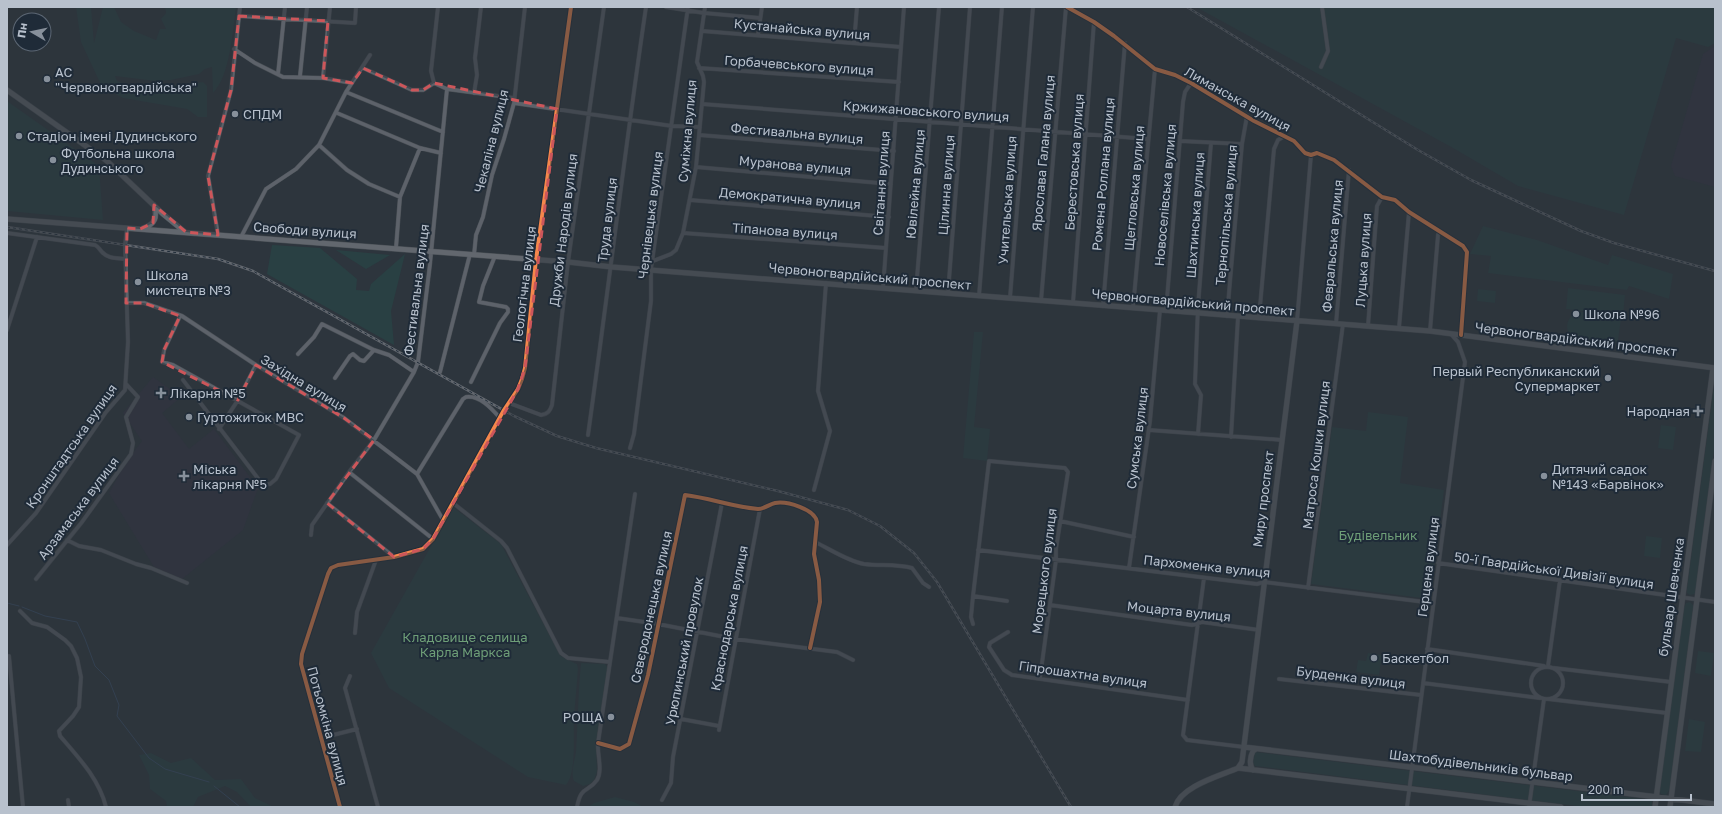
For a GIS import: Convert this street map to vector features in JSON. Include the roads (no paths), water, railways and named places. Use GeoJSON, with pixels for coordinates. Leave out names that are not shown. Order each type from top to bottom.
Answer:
{"type":"FeatureCollection","features":[{"type":"Feature","properties":{"kind":"main road"},"geometry":{"type":"LineString","coordinates":[[7,90],[101,157],[154,206],[186,232]]}},
{"type":"Feature","properties":{"kind":"main road"},"geometry":{"type":"LineString","coordinates":[[140,229],[153,223],[156,214],[154,206]]}},
{"type":"Feature","properties":{"kind":"main road"},"geometry":{"type":"LineString","coordinates":[[7,219],[186,232]]}},
{"type":"Feature","properties":{"kind":"main road","name":"Свободи вулиця"},"geometry":{"type":"LineString","coordinates":[[186,232],[651,269]]}},
{"type":"Feature","properties":{"kind":"main road","name":"Червоногвардійський проспект"},"geometry":{"type":"LineString","coordinates":[[651,269],[1199,314],[1399,328],[1714,368]]}},
{"type":"Feature","properties":{"kind":"main road","name":"Миру проспект"},"geometry":{"type":"LineString","coordinates":[[1238,768],[1242,762],[1244,747],[1297,321]]}},
{"type":"Feature","properties":{"kind":"main road","name":"бульвар Шевченка"},"geometry":{"type":"LineString","coordinates":[[1655,807],[1714,368]]}},
{"type":"Feature","properties":{"kind":"main road"},"geometry":{"type":"LineString","coordinates":[[1710,389],[1715,383]]}},
{"type":"Feature","properties":{"kind":"main road","name":"бульвар Шевченка"},"geometry":{"type":"LineString","coordinates":[[1670,807],[1715,461]]}},
{"type":"Feature","properties":{"kind":"main road","name":"Шахтобудівельників бульвар"},"geometry":{"type":"LineString","coordinates":[[1244,747],[1715,804]]}},
{"type":"Feature","properties":{"kind":"main road"},"geometry":{"type":"LineString","coordinates":[[1253,770],[1250,767],[1250,762],[1253,751],[1256,749]]}},
{"type":"Feature","properties":{"kind":"main road"},"geometry":{"type":"LineString","coordinates":[[1175,807],[1179,798],[1196,786],[1238,768],[1529,805],[1561,807]]}},
{"type":"Feature","properties":{"kind":"street"},"geometry":{"type":"LineString","coordinates":[[218,235],[208,176],[231,90],[234,49],[240,7]]}},
{"type":"Feature","properties":{"kind":"street"},"geometry":{"type":"LineString","coordinates":[[278,74],[285,7]]}},
{"type":"Feature","properties":{"kind":"street"},"geometry":{"type":"LineString","coordinates":[[300,76],[307,7]]}},
{"type":"Feature","properties":{"kind":"street"},"geometry":{"type":"LineString","coordinates":[[323,78],[330,7]]}},
{"type":"Feature","properties":{"kind":"street"},"geometry":{"type":"LineString","coordinates":[[239,16],[355,23],[356,7]]}},
{"type":"Feature","properties":{"kind":"street"},"geometry":{"type":"LineString","coordinates":[[434,83],[431,71],[438,7]]}},
{"type":"Feature","properties":{"kind":"street"},"geometry":{"type":"LineString","coordinates":[[474,93],[477,75],[475,58],[481,7]]}},
{"type":"Feature","properties":{"kind":"street","name":"Чекаліна вулиця"},"geometry":{"type":"LineString","coordinates":[[440,372],[472,255],[476,234],[483,217],[492,175],[504,139],[514,100],[525,7]]}},
{"type":"Feature","properties":{"kind":"street","name":"Геологічна вулиця"},"geometry":{"type":"LineString","coordinates":[[443,520],[500,418],[518,389],[525,368],[536,260],[571,7]]}},
{"type":"Feature","properties":{"kind":"street","name":"Дружби Народів вулиця"},"geometry":{"type":"LineString","coordinates":[[509,403],[541,415],[546,415],[550,411],[568,262],[604,7]]}},
{"type":"Feature","properties":{"kind":"street","name":"Труда вулиця"},"geometry":{"type":"LineString","coordinates":[[588,435],[612,267],[630,119],[646,7]]}},
{"type":"Feature","properties":{"kind":"street"},"geometry":{"type":"LineString","coordinates":[[666,7],[688,9],[704,13],[760,18]]}},
{"type":"Feature","properties":{"kind":"street","name":"Суміжна вулиця"},"geometry":{"type":"LineString","coordinates":[[653,261],[671,254],[676,250],[683,233],[690,200],[696,167],[702,104],[703,76],[697,62],[705,7]]}},
{"type":"Feature","properties":{"kind":"street"},"geometry":{"type":"LineString","coordinates":[[758,35],[762,7]]}},
{"type":"Feature","properties":{"kind":"street"},"geometry":{"type":"LineString","coordinates":[[854,43],[857,7]]}},
{"type":"Feature","properties":{"kind":"street","name":"Світання вулиця"},"geometry":{"type":"LineString","coordinates":[[883,288],[904,7]]}},
{"type":"Feature","properties":{"kind":"street","name":"Ювілейна вулиця"},"geometry":{"type":"LineString","coordinates":[[916,290],[938,7]]}},
{"type":"Feature","properties":{"kind":"street","name":"Цілинна вулиця"},"geometry":{"type":"LineString","coordinates":[[948,293],[970,7]]}},
{"type":"Feature","properties":{"kind":"street"},"geometry":{"type":"LineString","coordinates":[[979,296],[1002,7]]}},
{"type":"Feature","properties":{"kind":"street","name":"Учительська вулиця"},"geometry":{"type":"LineString","coordinates":[[1010,298],[1033,7]]}},
{"type":"Feature","properties":{"kind":"street","name":"Лиманська вулиця"},"geometry":{"type":"LineString","coordinates":[[1067,7],[1094,22],[1125,44],[1155,70],[1170,73],[1191,83],[1283,137],[1294,141],[1305,153],[1311,155],[1317,153],[1349,170],[1382,197],[1395,200],[1409,212],[1439,232],[1464,246],[1467,252],[1461,335]]}},
{"type":"Feature","properties":{"kind":"street","name":"Ярослава Галана вулиця"},"geometry":{"type":"LineString","coordinates":[[1041,301],[1067,7]]}},
{"type":"Feature","properties":{"kind":"street"},"geometry":{"type":"LineString","coordinates":[[1321,67],[1328,51],[1322,7]]}},
{"type":"Feature","properties":{"kind":"street","name":"Чернівецька вулиця"},"geometry":{"type":"LineString","coordinates":[[630,448],[634,434],[649,323],[651,269],[688,9]]}},
{"type":"Feature","properties":{"kind":"street","name":"Берестовська вулиця"},"geometry":{"type":"LineString","coordinates":[[1073,303],[1094,22]]}},
{"type":"Feature","properties":{"kind":"street","name":"Кустанайська вулиця"},"geometry":{"type":"LineString","coordinates":[[702,31],[901,47]]}},
{"type":"Feature","properties":{"kind":"street","name":"Ромена Роллана вулиця"},"geometry":{"type":"LineString","coordinates":[[1103,306],[1116,136],[1125,44]]}},
{"type":"Feature","properties":{"kind":"street"},"geometry":{"type":"LineString","coordinates":[[234,49],[256,63],[283,76],[293,78],[300,76],[323,78],[352,83]]}},
{"type":"Feature","properties":{"kind":"street"},"geometry":{"type":"LineString","coordinates":[[241,237],[266,189],[296,169],[319,144],[337,113],[346,92],[363,68],[370,55]]}},
{"type":"Feature","properties":{"kind":"street"},"geometry":{"type":"LineString","coordinates":[[363,68],[412,90],[423,90],[434,83]]}},
{"type":"Feature","properties":{"kind":"street","name":"Горбачевського вулиця"},"geometry":{"type":"LineString","coordinates":[[699,68],[899,82]]}},
{"type":"Feature","properties":{"kind":"street","name":"Щегловська вулиця"},"geometry":{"type":"LineString","coordinates":[[1134,308],[1155,70]]}},
{"type":"Feature","properties":{"kind":"street"},"geometry":{"type":"LineString","coordinates":[[434,83],[447,89],[557,109],[672,126],[700,127]]}},
{"type":"Feature","properties":{"kind":"street","name":"Новоселівська вулиця"},"geometry":{"type":"LineString","coordinates":[[1163,311],[1185,92],[1191,83]]}},
{"type":"Feature","properties":{"kind":"street","name":"Фестивальна вулиця"},"geometry":{"type":"LineString","coordinates":[[311,535],[312,525],[349,472],[374,440],[414,372],[418,359],[431,251],[447,89]]}},
{"type":"Feature","properties":{"kind":"street"},"geometry":{"type":"LineString","coordinates":[[346,92],[443,132]]}},
{"type":"Feature","properties":{"kind":"street","name":"Кржижановського вулиця"},"geometry":{"type":"LineString","coordinates":[[702,104],[1148,139]]}},
{"type":"Feature","properties":{"kind":"street"},"geometry":{"type":"LineString","coordinates":[[337,113],[420,148],[441,154]]}},
{"type":"Feature","properties":{"kind":"street","name":"Тернопільська вулиця"},"geometry":{"type":"LineString","coordinates":[[1227,316],[1242,144],[1247,116]]}},
{"type":"Feature","properties":{"kind":"street","name":"Фестивальна вулиця"},"geometry":{"type":"LineString","coordinates":[[699,135],[894,151]]}},
{"type":"Feature","properties":{"kind":"street"},"geometry":{"type":"LineString","coordinates":[[1259,318],[1274,149],[1278,140],[1283,137]]}},
{"type":"Feature","properties":{"kind":"street"},"geometry":{"type":"LineString","coordinates":[[1180,141],[1242,144]]}},
{"type":"Feature","properties":{"kind":"street","name":"Шахтинська вулиця"},"geometry":{"type":"LineString","coordinates":[[1198,434],[1201,395],[1195,384],[1211,143]]}},
{"type":"Feature","properties":{"kind":"street"},"geometry":{"type":"LineString","coordinates":[[319,144],[347,170],[369,184],[400,197]]}},
{"type":"Feature","properties":{"kind":"street"},"geometry":{"type":"LineString","coordinates":[[396,248],[400,197],[420,148]]}},
{"type":"Feature","properties":{"kind":"street","name":"Миру проспект"},"geometry":{"type":"LineString","coordinates":[[1297,321],[1311,155]]}},
{"type":"Feature","properties":{"kind":"street","name":"Муранова вулиця"},"geometry":{"type":"LineString","coordinates":[[696,167],[891,184]]}},
{"type":"Feature","properties":{"kind":"street","name":"Февральська вулиця"},"geometry":{"type":"LineString","coordinates":[[1336,324],[1349,170]]}},
{"type":"Feature","properties":{"kind":"street","name":"Луцька вулиця"},"geometry":{"type":"LineString","coordinates":[[1368,326],[1377,206],[1382,197]]}},
{"type":"Feature","properties":{"kind":"street","name":"Демократична вулиця"},"geometry":{"type":"LineString","coordinates":[[690,200],[889,216]]}},
{"type":"Feature","properties":{"kind":"street"},"geometry":{"type":"LineString","coordinates":[[1399,328],[1409,212]]}},
{"type":"Feature","properties":{"kind":"street","name":"Кронштадтська вулиця"},"geometry":{"type":"LineString","coordinates":[[7,545],[36,513],[106,412],[125,390],[128,342],[125,259],[127,228]]}},
{"type":"Feature","properties":{"kind":"street"},"geometry":{"type":"LineString","coordinates":[[1430,331],[1439,232]]}},
{"type":"Feature","properties":{"kind":"street"},"geometry":{"type":"LineString","coordinates":[[7,233],[95,245],[99,247],[101,252],[108,257],[125,259]]}},
{"type":"Feature","properties":{"kind":"street","name":"Тіпанова вулиця"},"geometry":{"type":"LineString","coordinates":[[683,233],[886,248]]}},
{"type":"Feature","properties":{"kind":"street"},"geometry":{"type":"LineString","coordinates":[[7,330],[37,237]]}},
{"type":"Feature","properties":{"kind":"street"},"geometry":{"type":"LineString","coordinates":[[471,382],[500,323],[508,312],[506,307],[479,302],[483,286],[495,256]]}},
{"type":"Feature","properties":{"kind":"street"},"geometry":{"type":"LineString","coordinates":[[814,490],[830,431],[818,391],[826,283]]}},
{"type":"Feature","properties":{"kind":"street","name":"Західна вулиця"},"geometry":{"type":"LineString","coordinates":[[126,303],[144,303],[180,316],[256,365],[344,418],[417,474],[443,520]]}},
{"type":"Feature","properties":{"kind":"street","name":"Сумська вулиця"},"geometry":{"type":"LineString","coordinates":[[1129,568],[1149,430],[1163,311]]}},
{"type":"Feature","properties":{"kind":"street"},"geometry":{"type":"LineString","coordinates":[[180,316],[164,350],[162,362],[173,365],[299,435],[276,479],[270,484],[264,485],[183,380]]}},
{"type":"Feature","properties":{"kind":"street"},"geometry":{"type":"LineString","coordinates":[[1231,437],[1238,317]]}},
{"type":"Feature","properties":{"kind":"street"},"geometry":{"type":"LineString","coordinates":[[298,354],[314,337],[322,324],[374,350],[389,355],[414,372]]}},
{"type":"Feature","properties":{"kind":"street","name":"Матроса Кошки вулиця"},"geometry":{"type":"LineString","coordinates":[[1308,588],[1343,324]]}},
{"type":"Feature","properties":{"kind":"street","name":"Герцена вулиця"},"geometry":{"type":"LineString","coordinates":[[1407,807],[1465,362],[1458,342],[1451,334]]}},
{"type":"Feature","properties":{"kind":"street"},"geometry":{"type":"LineString","coordinates":[[335,378],[350,356],[353,354],[360,360],[364,361],[374,350]]}},
{"type":"Feature","properties":{"kind":"street"},"geometry":{"type":"LineString","coordinates":[[219,428],[238,400],[256,365]]}},
{"type":"Feature","properties":{"kind":"street","name":"Арзамаська вулиця"},"geometry":{"type":"LineString","coordinates":[[36,579],[131,454],[133,443],[126,416],[138,397],[126,384]]}},
{"type":"Feature","properties":{"kind":"street"},"geometry":{"type":"LineString","coordinates":[[417,474],[463,399],[470,396],[483,402],[500,418]]}},
{"type":"Feature","properties":{"kind":"street"},"geometry":{"type":"LineString","coordinates":[[1149,430],[1282,440]]}},
{"type":"Feature","properties":{"kind":"street","name":"Морецького вулиця"},"geometry":{"type":"LineString","coordinates":[[978,550],[989,461],[1065,468],[1068,472],[1056,549],[1056,560],[1040,678]]}},
{"type":"Feature","properties":{"kind":"street"},"geometry":{"type":"LineString","coordinates":[[349,472],[433,539]]}},
{"type":"Feature","properties":{"kind":"street"},"geometry":{"type":"LineString","coordinates":[[577,807],[583,791],[598,778],[600,767],[598,743],[635,494]]}},
{"type":"Feature","properties":{"kind":"street","name":"Сєвєродонецька вулиця"},"geometry":{"type":"LineString","coordinates":[[598,743],[620,749],[629,744],[643,697],[685,496],[722,503]]}},
{"type":"Feature","properties":{"kind":"street"},"geometry":{"type":"LineString","coordinates":[[722,503],[760,509],[782,502],[805,509],[816,518],[817,522],[814,554],[819,580],[820,602],[810,648]]}},
{"type":"Feature","properties":{"kind":"street"},"geometry":{"type":"LineString","coordinates":[[452,503],[501,541],[507,548],[561,653],[568,658],[610,662]]}},
{"type":"Feature","properties":{"kind":"street","name":"Урюпинський провулок"},"geometry":{"type":"LineString","coordinates":[[662,800],[671,784],[673,757],[722,503]]}},
{"type":"Feature","properties":{"kind":"street"},"geometry":{"type":"LineString","coordinates":[[327,504],[394,557]]}},
{"type":"Feature","properties":{"kind":"street","name":"Краснодарська вулиця"},"geometry":{"type":"LineString","coordinates":[[681,719],[719,728],[760,509]]}},
{"type":"Feature","properties":{"kind":"street","name":"Потьомкіна вулиця"},"geometry":{"type":"LineString","coordinates":[[340,807],[301,664],[302,654],[328,574],[331,568],[338,565],[394,557],[423,549],[433,539],[443,520]]}},
{"type":"Feature","properties":{"kind":"street"},"geometry":{"type":"LineString","coordinates":[[1060,521],[1134,537]]}},
{"type":"Feature","properties":{"kind":"street"},"geometry":{"type":"LineString","coordinates":[[67,540],[79,546],[100,550],[136,564],[151,568],[187,583]]}},
{"type":"Feature","properties":{"kind":"street"},"geometry":{"type":"LineString","coordinates":[[815,542],[864,564],[895,565],[912,568],[923,583],[929,587]]}},
{"type":"Feature","properties":{"kind":"street"},"geometry":{"type":"LineString","coordinates":[[973,624],[971,617],[978,550]]}},
{"type":"Feature","properties":{"kind":"street","name":"Пархоменка вулиця"},"geometry":{"type":"LineString","coordinates":[[978,550],[1204,578],[1257,584],[1264,582],[1433,603]]}},
{"type":"Feature","properties":{"kind":"street"},"geometry":{"type":"LineString","coordinates":[[355,633],[357,612],[376,560]]}},
{"type":"Feature","properties":{"kind":"street","name":"50-ї Гвардійської Дивізії вулиця"},"geometry":{"type":"LineString","coordinates":[[1438,563],[1715,602]]}},
{"type":"Feature","properties":{"kind":"street"},"geometry":{"type":"LineString","coordinates":[[1204,578],[1183,736],[1186,740],[1244,747]]}},
{"type":"Feature","properties":{"kind":"street"},"geometry":{"type":"LineString","coordinates":[[1546,666],[1560,580]]}},
{"type":"Feature","properties":{"kind":"street"},"geometry":{"type":"LineString","coordinates":[[973,596],[1007,601]]}},
{"type":"Feature","properties":{"kind":"street","name":"Моцарта вулиця"},"geometry":{"type":"LineString","coordinates":[[1050,605],[1192,625],[1202,622],[1259,630]]}},
{"type":"Feature","properties":{"kind":"street"},"geometry":{"type":"LineString","coordinates":[[20,611],[32,623],[47,627],[65,640],[71,646],[77,658],[80,677],[79,707],[59,732],[60,736],[95,780],[103,795],[106,807]]}},
{"type":"Feature","properties":{"kind":"street"},"geometry":{"type":"LineString","coordinates":[[617,618],[658,624],[735,639],[837,652],[853,660]]}},
{"type":"Feature","properties":{"kind":"street","name":"Гіпрошахтна вулиця"},"geometry":{"type":"LineString","coordinates":[[1008,632],[989,645],[1004,670],[1012,675],[1188,700]]}},
{"type":"Feature","properties":{"kind":"street"},"geometry":{"type":"LineString","coordinates":[[1427,649],[1554,668],[1671,682]]}},
{"type":"Feature","properties":{"kind":"street"},"geometry":{"type":"LineString","coordinates":[[9,656],[23,807]]}},
{"type":"Feature","properties":{"kind":"street"},"geometry":{"type":"LineString","coordinates":[[1546,666],[1534,672],[1530,680],[1532,690],[1542,698],[1667,713]]}},
{"type":"Feature","properties":{"kind":"street"},"geometry":{"type":"LineString","coordinates":[[1548,699],[1558,694],[1563,686],[1560,673],[1554,668]]}},
{"type":"Feature","properties":{"kind":"street"},"geometry":{"type":"LineString","coordinates":[[350,676],[346,688],[378,807]]}},
{"type":"Feature","properties":{"kind":"street","name":"Бурденка вулиця"},"geometry":{"type":"LineString","coordinates":[[1279,678],[1421,695]]}},
{"type":"Feature","properties":{"kind":"street","name":"Бурденка вулиця"},"geometry":{"type":"LineString","coordinates":[[1423,683],[1542,698]]}},
{"type":"Feature","properties":{"kind":"street"},"geometry":{"type":"LineString","coordinates":[[1529,805],[1542,698]]}},
{"type":"Feature","properties":{"kind":"street"},"geometry":{"type":"LineString","coordinates":[[321,738],[357,729]]}},
{"type":"Feature","properties":{"kind":"street"},"geometry":{"type":"LineString","coordinates":[[68,800],[68,807]]}},
{"type":"Feature","properties":{"kind":"waterway"},"geometry":{"type":"LineString","coordinates":[[7,603],[19,606]]}},
{"type":"Feature","properties":{"kind":"waterway"},"geometry":{"type":"LineString","coordinates":[[22,607],[45,616],[77,622],[95,666],[109,680],[119,705],[117,716],[149,758],[165,769],[209,782]]}},
{"type":"Feature","properties":{"kind":"waterway"},"geometry":{"type":"LineString","coordinates":[[214,786],[240,807]]}},
{"type":"Feature","properties":{"kind":"railway"},"geometry":{"type":"LineString","coordinates":[[1187,7],[1418,150],[1471,180],[1581,231],[1614,243],[1715,271]]}},
{"type":"Feature","properties":{"kind":"railway"},"geometry":{"type":"LineString","coordinates":[[7,227],[218,259],[253,271],[514,416],[557,436],[596,448],[778,491],[848,510],[880,526],[914,553],[937,582],[1071,807]]}},
{"type":"Feature","properties":{"kind":"place","name":"АС \"Червоногвардійська\""},"geometry":{"type":"Point","coordinates":[47,79]}},
{"type":"Feature","properties":{"kind":"place","name":"СПДМ"},"geometry":{"type":"Point","coordinates":[235,114]}},
{"type":"Feature","properties":{"kind":"place","name":"Стадіон імені Дудинського"},"geometry":{"type":"Point","coordinates":[19,136]}},
{"type":"Feature","properties":{"kind":"place","name":"Футбольна школа Дудинського"},"geometry":{"type":"Point","coordinates":[53,160]}},
{"type":"Feature","properties":{"kind":"place","name":"Школа мистецтв №3"},"geometry":{"type":"Point","coordinates":[138,282]}},
{"type":"Feature","properties":{"kind":"place","name":"Школа №96"},"geometry":{"type":"Point","coordinates":[1576,314]}},
{"type":"Feature","properties":{"kind":"place","name":"Первый Республиканский Супермаркет"},"geometry":{"type":"Point","coordinates":[1608,378]}},
{"type":"Feature","properties":{"kind":"place","name":"Лікарня №5"},"geometry":{"type":"Point","coordinates":[161,393]}},
{"type":"Feature","properties":{"kind":"place","name":"Народная"},"geometry":{"type":"Point","coordinates":[1698,411]}},
{"type":"Feature","properties":{"kind":"place","name":"Гуртожиток МВС"},"geometry":{"type":"Point","coordinates":[189,417]}},
{"type":"Feature","properties":{"kind":"place","name":"Міська лікарня №5"},"geometry":{"type":"Point","coordinates":[184,476]}},
{"type":"Feature","properties":{"kind":"place","name":"Дитячий садок №143 «Барвінок»"},"geometry":{"type":"Point","coordinates":[1544,476]}},
{"type":"Feature","properties":{"kind":"place","name":"Баскетбол"},"geometry":{"type":"Point","coordinates":[1374,658]}},
{"type":"Feature","properties":{"kind":"place","name":"РОЩА"},"geometry":{"type":"Point","coordinates":[611,717]}},
{"type":"Feature","properties":{"kind":"park label","name":"Будівельник"},"geometry":{"type":"Point","coordinates":[1378,535]}},
{"type":"Feature","properties":{"kind":"park label","name":"Кладовище селища Карла Маркса"},"geometry":{"type":"Point","coordinates":[465,644]}}]}
